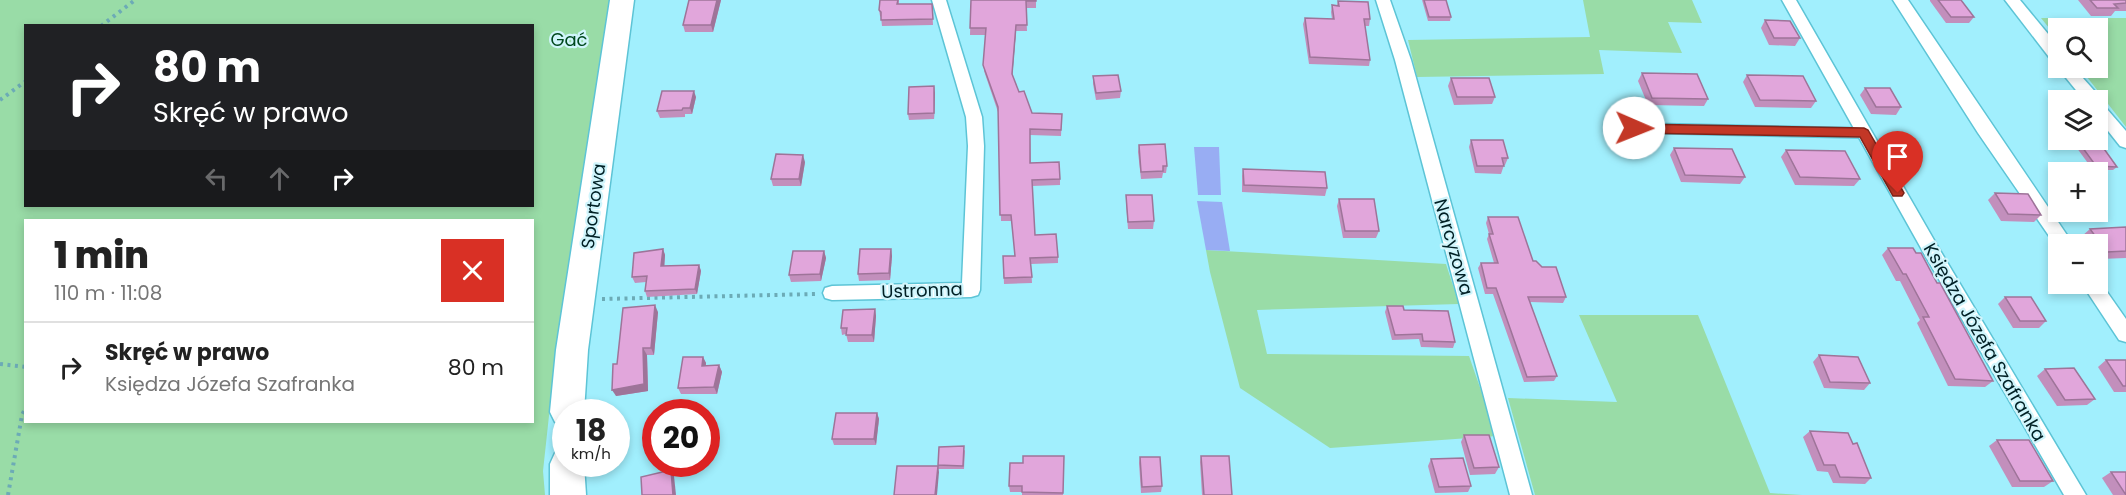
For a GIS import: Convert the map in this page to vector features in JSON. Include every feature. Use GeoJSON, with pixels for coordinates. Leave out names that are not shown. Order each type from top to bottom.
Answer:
{"type":"FeatureCollection","features":[{"type":"Feature","properties":{"kind":"main road","name":"Sportowa"},"geometry":{"type":"LineString","coordinates":[[568,399],[579,299],[622,0]]}},
{"type":"Feature","properties":{"kind":"main road"},"geometry":{"type":"LineString","coordinates":[[567,477],[568,495]]}},
{"type":"Feature","properties":{"kind":"street","name":"Ustronna"},"geometry":{"type":"LineString","coordinates":[[832,293],[971,290],[976,146],[974,117],[939,0]]}},
{"type":"Feature","properties":{"kind":"street","name":"Narcyzowa"},"geometry":{"type":"LineString","coordinates":[[1383,0],[1402,60],[1521,495]]}},
{"type":"Feature","properties":{"kind":"street","name":"Księdza Józefa Szafranka"},"geometry":{"type":"LineString","coordinates":[[1789,0],[2075,495]]}},
{"type":"Feature","properties":{"kind":"street"},"geometry":{"type":"LineString","coordinates":[[1900,0],[1984,129],[2057,234]]}},
{"type":"Feature","properties":{"kind":"street"},"geometry":{"type":"LineString","coordinates":[[2012,0],[2048,45]]}},
{"type":"Feature","properties":{"kind":"street"},"geometry":{"type":"LineString","coordinates":[[2074,78],[2084,90]]}},
{"type":"Feature","properties":{"kind":"street"},"geometry":{"type":"LineString","coordinates":[[2108,120],[2126,142]]}},
{"type":"Feature","properties":{"kind":"street"},"geometry":{"type":"LineString","coordinates":[[2098,294],[2126,334]]}},
{"type":"Feature","properties":{"kind":"lane"},"geometry":{"type":"LineString","coordinates":[[1634,128],[1864,133]]}},
{"type":"Feature","properties":{"kind":"path"},"geometry":{"type":"LineString","coordinates":[[104,24],[135,0]]}},
{"type":"Feature","properties":{"kind":"path"},"geometry":{"type":"LineString","coordinates":[[0,100],[24,82]]}},
{"type":"Feature","properties":{"kind":"path"},"geometry":{"type":"LineString","coordinates":[[579,299],[832,293]]}},
{"type":"Feature","properties":{"kind":"path"},"geometry":{"type":"LineString","coordinates":[[0,364],[24,367]]}},
{"type":"Feature","properties":{"kind":"path"},"geometry":{"type":"LineString","coordinates":[[8,495],[24,410]]}},
{"type":"Feature","properties":{"kind":"green space","name":"Gać"},"geometry":{"type":"Polygon","coordinates":[[[0,0],[611,0],[600,94],[557,342],[543,471],[545,495],[0,495],[0,0]]]}},
{"type":"Feature","properties":{"kind":"green space"},"geometry":{"type":"Polygon","coordinates":[[[1583,0],[1692,0],[1702,23],[1668,22],[1682,53],[1599,50],[1604,74],[1417,77],[1408,40],[1590,37],[1583,0]]]}},
{"type":"Feature","properties":{"kind":"green space"},"geometry":{"type":"Polygon","coordinates":[[[2041,18],[2048,18],[2048,27],[2041,18]]]}},
{"type":"Feature","properties":{"kind":"green space"},"geometry":{"type":"Polygon","coordinates":[[[2108,18],[2126,18],[2126,127],[2108,104],[2108,90],[2097,90],[2088,78],[2108,78],[2108,18]]]}},
{"type":"Feature","properties":{"kind":"green space"},"geometry":{"type":"Polygon","coordinates":[[[1206,250],[1446,264],[1459,304],[1257,310],[1267,354],[1469,356],[1497,436],[1330,448],[1240,388],[1206,250]]]}},
{"type":"Feature","properties":{"kind":"green space"},"geometry":{"type":"Polygon","coordinates":[[[1579,315],[1698,315],[1770,493],[1802,495],[1535,495],[1508,398],[1617,402],[1579,315]]]}},
{"type":"Feature","properties":{"kind":"water"},"geometry":{"type":"Polygon","coordinates":[[[1194,147],[1219,147],[1221,195],[1198,195],[1194,147]]]}},
{"type":"Feature","properties":{"kind":"water"},"geometry":{"type":"Polygon","coordinates":[[[1197,201],[1222,202],[1230,251],[1206,250],[1197,201]]]}},
{"type":"Feature","properties":{"kind":"building"},"geometry":{"type":"Polygon","coordinates":[[[689,0],[717,0],[711,25],[683,25],[689,0]]]}},
{"type":"Feature","properties":{"kind":"building"},"geometry":{"type":"Polygon","coordinates":[[[880,0],[898,0],[897,4],[932,4],[933,19],[881,20],[880,0]]]}},
{"type":"Feature","properties":{"kind":"building"},"geometry":{"type":"Polygon","coordinates":[[[971,0],[1036,0],[1026,1],[1027,25],[1016,25],[1012,74],[1019,92],[1024,91],[1032,113],[1062,114],[1061,130],[1030,129],[1030,163],[1059,162],[1060,179],[1032,180],[1035,235],[1056,234],[1058,257],[1030,258],[1032,277],[1004,278],[1003,256],[1015,256],[1011,215],[1000,215],[998,107],[983,65],[986,28],[970,28],[971,0]]]}},
{"type":"Feature","properties":{"kind":"building"},"geometry":{"type":"Polygon","coordinates":[[[1424,0],[1446,0],[1451,17],[1429,17],[1424,0]]]}},
{"type":"Feature","properties":{"kind":"building"},"geometry":{"type":"Polygon","coordinates":[[[1938,0],[1961,0],[1974,17],[1951,17],[1938,0]]]}},
{"type":"Feature","properties":{"kind":"building"},"geometry":{"type":"Polygon","coordinates":[[[2090,0],[2126,0],[2126,3],[2114,4],[2118,8],[2097,8],[2090,0]]]}},
{"type":"Feature","properties":{"kind":"building"},"geometry":{"type":"Polygon","coordinates":[[[1338,1],[1368,2],[1370,19],[1364,19],[1370,60],[1310,57],[1305,18],[1334,19],[1332,5],[1339,6],[1338,1]]]}},
{"type":"Feature","properties":{"kind":"building"},"geometry":{"type":"Polygon","coordinates":[[[1765,20],[1790,21],[1800,38],[1774,38],[1765,20]]]}},
{"type":"Feature","properties":{"kind":"building"},"geometry":{"type":"Polygon","coordinates":[[[1642,73],[1697,74],[1708,99],[1652,98],[1642,73]]]}},
{"type":"Feature","properties":{"kind":"building"},"geometry":{"type":"Polygon","coordinates":[[[1118,75],[1121,91],[1096,93],[1093,76],[1118,75]]]}},
{"type":"Feature","properties":{"kind":"building"},"geometry":{"type":"Polygon","coordinates":[[[1747,75],[1803,76],[1816,101],[1760,100],[1747,75]]]}},
{"type":"Feature","properties":{"kind":"building"},"geometry":{"type":"Polygon","coordinates":[[[1451,78],[1489,78],[1495,97],[1457,97],[1451,78]]]}},
{"type":"Feature","properties":{"kind":"building"},"geometry":{"type":"Polygon","coordinates":[[[934,86],[934,113],[908,114],[909,87],[934,86]]]}},
{"type":"Feature","properties":{"kind":"building"},"geometry":{"type":"Polygon","coordinates":[[[1865,88],[1890,88],[1901,107],[1876,107],[1865,88]]]}},
{"type":"Feature","properties":{"kind":"building"},"geometry":{"type":"Polygon","coordinates":[[[662,91],[694,91],[690,108],[657,111],[662,91]]]}},
{"type":"Feature","properties":{"kind":"building"},"geometry":{"type":"Polygon","coordinates":[[[1471,140],[1503,140],[1508,158],[1502,158],[1504,166],[1477,166],[1471,140]]]}},
{"type":"Feature","properties":{"kind":"building"},"geometry":{"type":"Polygon","coordinates":[[[1165,144],[1167,166],[1163,166],[1163,171],[1141,172],[1139,145],[1165,144]]]}},
{"type":"Feature","properties":{"kind":"building"},"geometry":{"type":"Polygon","coordinates":[[[1674,148],[1732,149],[1745,177],[1685,175],[1674,148]]]}},
{"type":"Feature","properties":{"kind":"building"},"geometry":{"type":"Polygon","coordinates":[[[1786,150],[1845,151],[1860,179],[1800,177],[1786,150]]]}},
{"type":"Feature","properties":{"kind":"building"},"geometry":{"type":"Polygon","coordinates":[[[2084,150],[2105,150],[2117,167],[2108,167],[2108,162],[2093,162],[2084,150]]]}},
{"type":"Feature","properties":{"kind":"building"},"geometry":{"type":"Polygon","coordinates":[[[776,154],[803,155],[799,179],[771,179],[776,154]]]}},
{"type":"Feature","properties":{"kind":"building"},"geometry":{"type":"Polygon","coordinates":[[[1243,169],[1325,172],[1327,188],[1244,185],[1243,169]]]}},
{"type":"Feature","properties":{"kind":"building"},"geometry":{"type":"Polygon","coordinates":[[[1995,193],[2028,194],[2041,215],[2008,214],[1995,193]]]}},
{"type":"Feature","properties":{"kind":"building"},"geometry":{"type":"Polygon","coordinates":[[[1126,195],[1152,195],[1154,221],[1128,222],[1126,195]]]}},
{"type":"Feature","properties":{"kind":"building"},"geometry":{"type":"Polygon","coordinates":[[[1339,199],[1374,199],[1379,231],[1345,231],[1339,199]]]}},
{"type":"Feature","properties":{"kind":"building"},"geometry":{"type":"Polygon","coordinates":[[[1488,217],[1518,217],[1533,261],[1542,267],[1556,267],[1566,297],[1528,297],[1557,376],[1527,377],[1496,288],[1487,288],[1481,263],[1498,263],[1489,234],[1493,234],[1488,217]]]}},
{"type":"Feature","properties":{"kind":"building"},"geometry":{"type":"Polygon","coordinates":[[[2126,227],[2126,251],[2108,252],[2108,234],[2094,234],[2090,229],[2126,227]]]}},
{"type":"Feature","properties":{"kind":"building"},"geometry":{"type":"Polygon","coordinates":[[[1888,248],[1913,248],[1916,253],[1921,253],[1937,283],[1940,283],[1993,381],[1955,379],[1923,317],[1929,317],[1906,274],[1903,274],[1888,248]]]}},
{"type":"Feature","properties":{"kind":"building"},"geometry":{"type":"Polygon","coordinates":[[[663,249],[661,266],[699,265],[695,289],[645,291],[647,276],[632,277],[634,253],[663,249]]]}},
{"type":"Feature","properties":{"kind":"building"},"geometry":{"type":"Polygon","coordinates":[[[860,249],[891,249],[889,273],[858,274],[860,249]]]}},
{"type":"Feature","properties":{"kind":"building"},"geometry":{"type":"Polygon","coordinates":[[[793,251],[824,251],[820,274],[789,275],[793,251]]]}},
{"type":"Feature","properties":{"kind":"building"},"geometry":{"type":"Polygon","coordinates":[[[2005,297],[2031,297],[2046,321],[2020,321],[2005,297]]]}},
{"type":"Feature","properties":{"kind":"building"},"geometry":{"type":"Polygon","coordinates":[[[655,305],[651,348],[643,348],[644,384],[612,390],[613,364],[617,364],[623,308],[655,305]]]}},
{"type":"Feature","properties":{"kind":"building"},"geometry":{"type":"Polygon","coordinates":[[[1387,306],[1403,306],[1404,310],[1448,311],[1455,342],[1423,341],[1422,334],[1395,335],[1387,306]]]}},
{"type":"Feature","properties":{"kind":"building"},"geometry":{"type":"Polygon","coordinates":[[[875,309],[872,335],[846,335],[847,328],[841,328],[843,310],[875,309]]]}},
{"type":"Feature","properties":{"kind":"building"},"geometry":{"type":"Polygon","coordinates":[[[1819,355],[1858,357],[1870,383],[1830,382],[1819,355]]]}},
{"type":"Feature","properties":{"kind":"building"},"geometry":{"type":"Polygon","coordinates":[[[683,357],[703,357],[702,366],[719,365],[714,387],[678,388],[683,357]]]}},
{"type":"Feature","properties":{"kind":"building"},"geometry":{"type":"Polygon","coordinates":[[[2106,360],[2126,360],[2126,386],[2123,386],[2106,360]]]}},
{"type":"Feature","properties":{"kind":"building"},"geometry":{"type":"Polygon","coordinates":[[[2074,368],[2095,399],[2065,400],[2045,369],[2074,368]]]}},
{"type":"Feature","properties":{"kind":"building"},"geometry":{"type":"Polygon","coordinates":[[[836,413],[877,413],[874,439],[832,439],[836,413]]]}},
{"type":"Feature","properties":{"kind":"building"},"geometry":{"type":"Polygon","coordinates":[[[1810,431],[1848,433],[1853,444],[1857,443],[1871,478],[1840,477],[1835,465],[1824,465],[1810,431]]]}},
{"type":"Feature","properties":{"kind":"building"},"geometry":{"type":"Polygon","coordinates":[[[1464,435],[1489,435],[1499,467],[1474,468],[1464,435]]]}},
{"type":"Feature","properties":{"kind":"building"},"geometry":{"type":"Polygon","coordinates":[[[1997,440],[2029,440],[2053,481],[2020,481],[1997,440]]]}},
{"type":"Feature","properties":{"kind":"building"},"geometry":{"type":"Polygon","coordinates":[[[964,446],[963,466],[938,465],[939,447],[964,446]]]}},
{"type":"Feature","properties":{"kind":"building"},"geometry":{"type":"Polygon","coordinates":[[[1023,456],[1064,456],[1063,493],[1022,492],[1022,486],[1009,486],[1010,463],[1023,463],[1023,456]]]}},
{"type":"Feature","properties":{"kind":"building"},"geometry":{"type":"Polygon","coordinates":[[[1201,456],[1229,456],[1232,495],[1204,495],[1201,456]]]}},
{"type":"Feature","properties":{"kind":"building"},"geometry":{"type":"Polygon","coordinates":[[[1140,457],[1160,457],[1162,486],[1142,487],[1140,457]]]}},
{"type":"Feature","properties":{"kind":"building"},"geometry":{"type":"Polygon","coordinates":[[[1463,458],[1471,486],[1439,487],[1431,459],[1463,458]]]}},
{"type":"Feature","properties":{"kind":"building"},"geometry":{"type":"Polygon","coordinates":[[[897,466],[938,466],[935,495],[894,495],[897,466]]]}},
{"type":"Feature","properties":{"kind":"building"},"geometry":{"type":"Polygon","coordinates":[[[2111,472],[2126,472],[2126,495],[2111,472]]]}},
{"type":"Feature","properties":{"kind":"building"},"geometry":{"type":"Polygon","coordinates":[[[641,477],[672,477],[673,495],[642,495],[641,477]]]}},
{"type":"Feature","properties":{"kind":"route"},"geometry":{"type":"LineString","coordinates":[[1634,128],[1864,133],[1898,193]]}}]}
